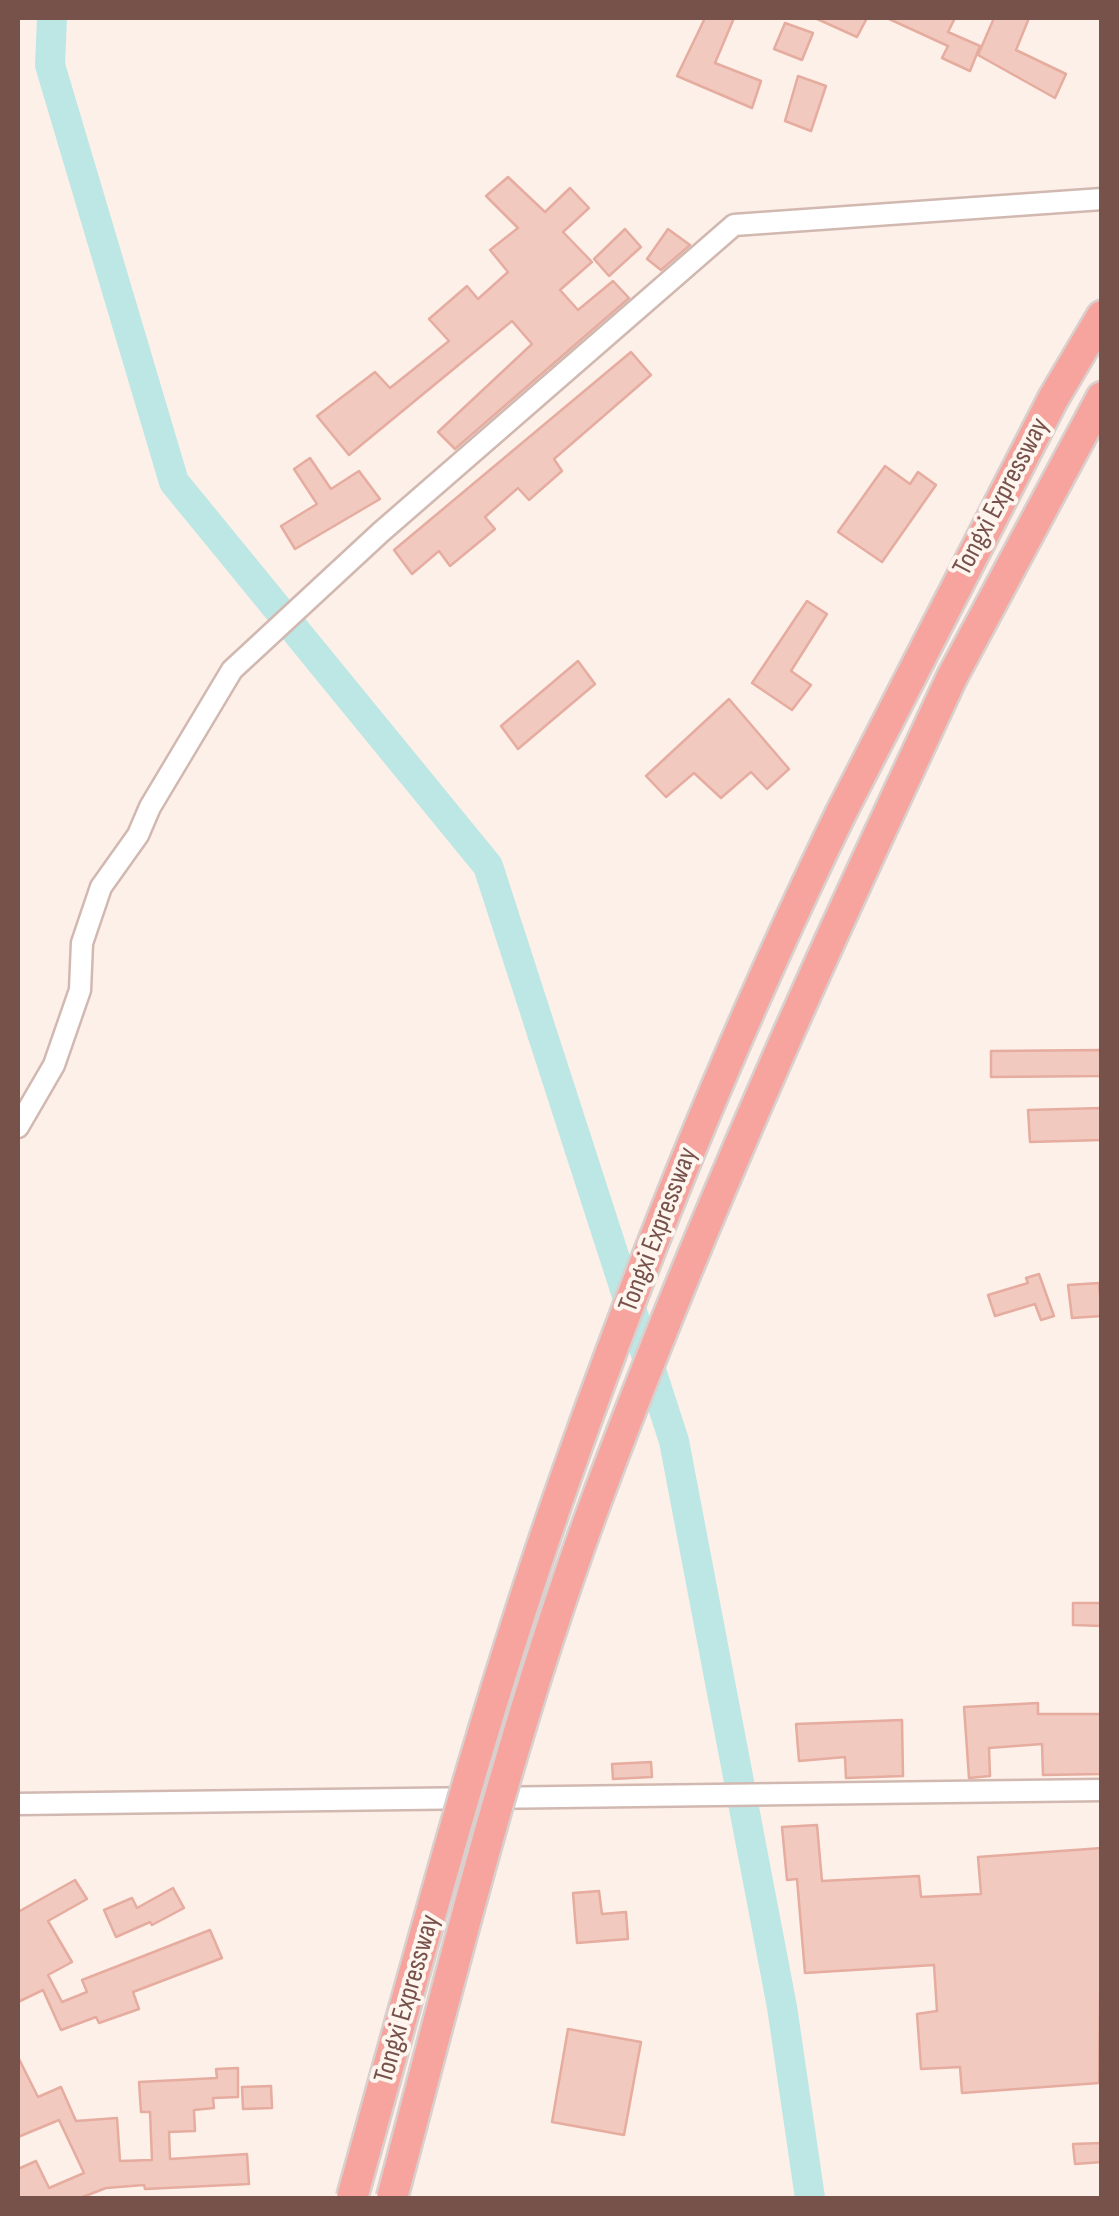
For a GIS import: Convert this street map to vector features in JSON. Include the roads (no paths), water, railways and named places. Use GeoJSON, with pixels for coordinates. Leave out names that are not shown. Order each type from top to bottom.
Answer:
{"type":"FeatureCollection","features":[{"type":"Feature","properties":{"kind":"highway","name":"Tongxi Expressway"},"geometry":{"type":"LineString","coordinates":[[352,2198],[478,1750],[568,1470],[758,983],[1035,434],[1102,316]]}},
{"type":"Feature","properties":{"kind":"highway","name":"Tongxi Expressway"},"geometry":{"type":"LineString","coordinates":[[392,2198],[506,1774],[595,1505],[795,1016],[880,830],[952,677],[1102,396]]}},
{"type":"Feature","properties":{"kind":"street"},"geometry":{"type":"LineString","coordinates":[[18,1127],[54,1065],[67,1028],[80,990],[82,943],[101,887],[138,835],[150,807],[240,661],[734,225],[1102,199]]}},
{"type":"Feature","properties":{"kind":"street"},"geometry":{"type":"LineString","coordinates":[[18,1804],[1102,1790]]}},
{"type":"Feature","properties":{"kind":"waterway"},"geometry":{"type":"LineString","coordinates":[[52,18],[50,65],[174,482],[488,866],[674,1441],[782,2007],[810,2198]]}}]}
